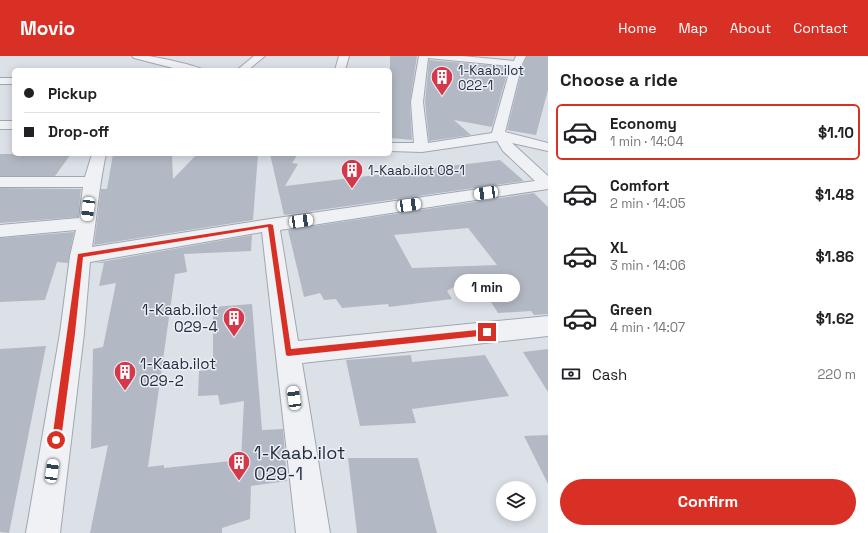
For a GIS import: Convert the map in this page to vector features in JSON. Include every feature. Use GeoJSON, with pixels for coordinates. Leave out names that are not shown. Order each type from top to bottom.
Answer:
{"type":"FeatureCollection","features":[{"type":"Feature","properties":{"kind":"street"},"geometry":{"type":"LineString","coordinates":[[137,56],[191,68]]}},
{"type":"Feature","properties":{"kind":"street"},"geometry":{"type":"LineString","coordinates":[[173,65],[187,56]]}},
{"type":"Feature","properties":{"kind":"street"},"geometry":{"type":"LineString","coordinates":[[245,68],[260,56]]}},
{"type":"Feature","properties":{"kind":"street"},"geometry":{"type":"LineString","coordinates":[[341,68],[344,56]]}},
{"type":"Feature","properties":{"kind":"street"},"geometry":{"type":"LineString","coordinates":[[422,148],[417,102],[424,56]]}},
{"type":"Feature","properties":{"kind":"street"},"geometry":{"type":"LineString","coordinates":[[430,56],[519,60],[498,132],[508,148],[548,184]]}},
{"type":"Feature","properties":{"kind":"street"},"geometry":{"type":"LineString","coordinates":[[0,81],[12,81]]}},
{"type":"Feature","properties":{"kind":"street"},"geometry":{"type":"LineString","coordinates":[[0,125],[12,125]]}},
{"type":"Feature","properties":{"kind":"street"},"geometry":{"type":"LineString","coordinates":[[392,147],[422,148],[501,136],[548,147]]}},
{"type":"Feature","properties":{"kind":"street"},"geometry":{"type":"LineString","coordinates":[[43,533],[72,333],[80,256],[87,223],[92,182],[98,156]]}},
{"type":"Feature","properties":{"kind":"street"},"geometry":{"type":"LineString","coordinates":[[0,182],[92,182]]}},
{"type":"Feature","properties":{"kind":"street"},"geometry":{"type":"LineString","coordinates":[[80,256],[270,225],[548,184]]}},
{"type":"Feature","properties":{"kind":"street"},"geometry":{"type":"LineString","coordinates":[[0,231],[87,223]]}},
{"type":"Feature","properties":{"kind":"street"},"geometry":{"type":"LineString","coordinates":[[270,225],[313,533]]}},
{"type":"Feature","properties":{"kind":"street"},"geometry":{"type":"LineString","coordinates":[[288,353],[548,326]]}},
{"type":"Feature","properties":{"kind":"building"},"geometry":{"type":"Polygon","coordinates":[[[390,56],[417,56],[410,102],[412,140],[392,138],[392,68],[390,68],[390,56]]]}},
{"type":"Feature","properties":{"kind":"building"},"geometry":{"type":"Polygon","coordinates":[[[527,56],[548,56],[548,90],[536,135],[507,130],[523,65],[527,56]]]}},
{"type":"Feature","properties":{"kind":"building","name":"1-Kaab.ilot 022-1"},"geometry":{"type":"Polygon","coordinates":[[[429,60],[509,67],[492,127],[454,120],[471,135],[429,141],[425,102],[429,60]]]}},
{"type":"Feature","properties":{"kind":"building"},"geometry":{"type":"Polygon","coordinates":[[[0,154],[12,154],[12,156],[70,156],[55,176],[0,176],[0,154]]]}},
{"type":"Feature","properties":{"kind":"building"},"geometry":{"type":"Polygon","coordinates":[[[113,156],[172,156],[173,179],[195,156],[258,156],[253,220],[94,245],[101,189],[107,189],[113,156]]]}},
{"type":"Feature","properties":{"kind":"building"},"geometry":{"type":"Polygon","coordinates":[[[270,156],[297,156],[292,163],[298,164],[285,186],[500,160],[524,181],[284,215],[270,156]]]}},
{"type":"Feature","properties":{"kind":"building"},"geometry":{"type":"Polygon","coordinates":[[[0,188],[81,189],[78,217],[0,223],[0,188]]]}},
{"type":"Feature","properties":{"kind":"building"},"geometry":{"type":"Polygon","coordinates":[[[534,193],[548,207],[548,314],[534,315],[531,311],[498,313],[474,275],[447,291],[452,299],[389,307],[388,304],[342,308],[336,299],[324,300],[320,293],[304,297],[288,230],[534,193]],[[468,228],[394,235],[412,268],[497,265],[468,228]]]}},
{"type":"Feature","properties":{"kind":"building"},"geometry":{"type":"Polygon","coordinates":[[[74,232],[68,263],[57,262],[45,300],[0,302],[0,238],[74,232]]]}},
{"type":"Feature","properties":{"kind":"building"},"geometry":{"type":"Polygon","coordinates":[[[252,235],[251,251],[184,254],[187,272],[175,274],[148,467],[164,465],[164,468],[241,460],[244,401],[220,405],[218,395],[198,396],[199,371],[213,369],[213,307],[252,304],[262,430],[283,429],[287,481],[251,486],[250,519],[222,528],[222,533],[90,533],[108,445],[91,449],[93,349],[103,347],[116,283],[99,286],[104,263],[95,263],[252,235]]]}},
{"type":"Feature","properties":{"kind":"building"},"geometry":{"type":"Polygon","coordinates":[[[46,346],[9,533],[0,532],[0,349],[46,346]]]}},
{"type":"Feature","properties":{"kind":"building"},"geometry":{"type":"Polygon","coordinates":[[[548,349],[548,392],[523,352],[548,349]]]}},
{"type":"Feature","properties":{"kind":"building"},"geometry":{"type":"Polygon","coordinates":[[[411,355],[412,362],[485,355],[509,396],[412,409],[416,423],[360,426],[346,360],[411,355]]]}},
{"type":"Feature","properties":{"kind":"building"},"geometry":{"type":"Polygon","coordinates":[[[548,435],[548,484],[524,436],[548,435]]]}},
{"type":"Feature","properties":{"kind":"building"},"geometry":{"type":"Polygon","coordinates":[[[348,458],[418,458],[437,533],[357,533],[348,458]]]}},
{"type":"Feature","properties":{"kind":"place","name":"1-Kaab.ilot 022-1"},"geometry":{"type":"Point","coordinates":[442,96]}},
{"type":"Feature","properties":{"kind":"place","name":"1-Kaab.ilot 08-1"},"geometry":{"type":"Point","coordinates":[352,190]}},
{"type":"Feature","properties":{"kind":"place","name":"1-Kaab.ilot 029-4"},"geometry":{"type":"Point","coordinates":[234,338]}},
{"type":"Feature","properties":{"kind":"place","name":"1-Kaab.ilot 029-2"},"geometry":{"type":"Point","coordinates":[125,392]}},
{"type":"Feature","properties":{"kind":"place","name":"1-Kaab.ilot 029-1"},"geometry":{"type":"Point","coordinates":[239,482]}},
{"type":"Feature","properties":{"kind":"route"},"geometry":{"type":"LineString","coordinates":[[56,440],[72,333],[80,256],[270,225],[288,353],[487,332]]}}]}
